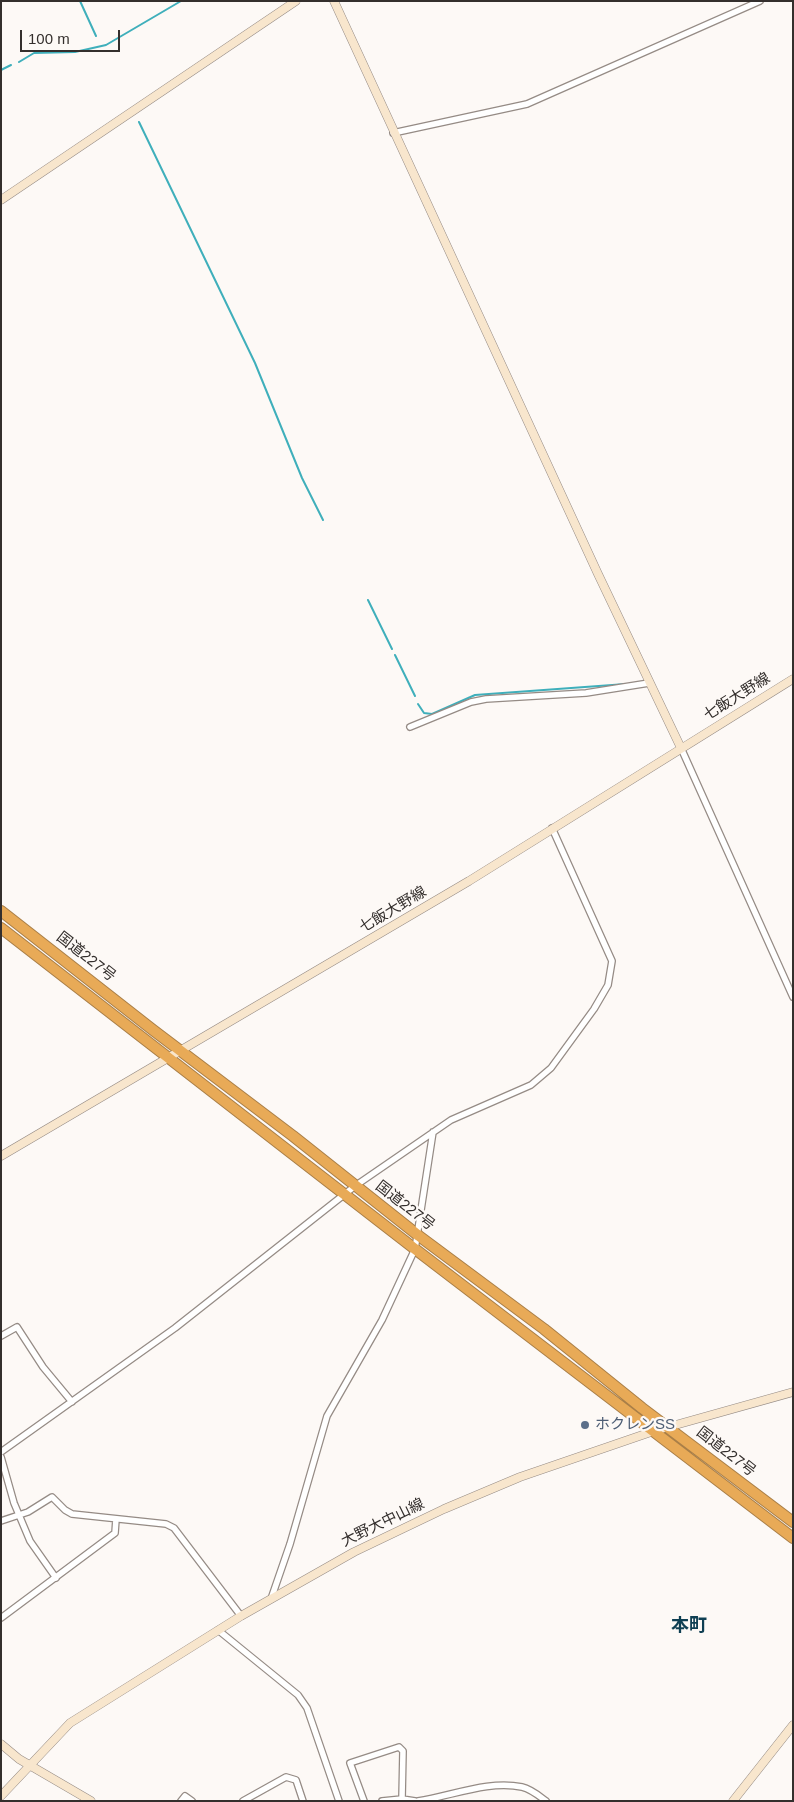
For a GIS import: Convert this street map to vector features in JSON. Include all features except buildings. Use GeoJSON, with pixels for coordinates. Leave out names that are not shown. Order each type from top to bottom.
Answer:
{"type":"FeatureCollection","features":[{"type":"Feature","properties":{"kind":"highway","name":"国道227号"},"geometry":{"type":"LineString","coordinates":[[1,911],[419,1236],[544,1328],[793,1522]]}},
{"type":"Feature","properties":{"kind":"highway","name":"国道227号"},"geometry":{"type":"LineString","coordinates":[[1,928],[415,1249],[793,1538]]}},
{"type":"Feature","properties":{"kind":"main road"},"geometry":{"type":"LineString","coordinates":[[1,200],[296,1]]}},
{"type":"Feature","properties":{"kind":"main road"},"geometry":{"type":"LineString","coordinates":[[334,1],[393,133],[511,382],[649,684],[682,748]]}},
{"type":"Feature","properties":{"kind":"main road","name":"七飯大野線"},"geometry":{"type":"LineString","coordinates":[[1,1156],[452,890],[793,679]]}},
{"type":"Feature","properties":{"kind":"main road","name":"大野大中山線"},"geometry":{"type":"LineString","coordinates":[[1,1797],[70,1723],[241,1616],[354,1552],[444,1509],[520,1478],[654,1431],[793,1392]]}},
{"type":"Feature","properties":{"kind":"main road"},"geometry":{"type":"LineString","coordinates":[[733,1801],[793,1725]]}},
{"type":"Feature","properties":{"kind":"main road"},"geometry":{"type":"LineString","coordinates":[[1,1744],[30,1765],[91,1801]]}},
{"type":"Feature","properties":{"kind":"main road"},"geometry":{"type":"LineString","coordinates":[[1,1797],[7,1801]]}},
{"type":"Feature","properties":{"kind":"street"},"geometry":{"type":"LineString","coordinates":[[393,133],[527,104],[760,1]]}},
{"type":"Feature","properties":{"kind":"street"},"geometry":{"type":"LineString","coordinates":[[410,727],[471,702],[486,699],[586,693],[649,684]]}},
{"type":"Feature","properties":{"kind":"street"},"geometry":{"type":"LineString","coordinates":[[682,748],[793,997]]}},
{"type":"Feature","properties":{"kind":"street"},"geometry":{"type":"LineString","coordinates":[[1,1452],[225,1291],[356,1186],[451,1120],[539,1080],[589,1017],[608,985],[612,961],[552,828]]}},
{"type":"Feature","properties":{"kind":"street"},"geometry":{"type":"LineString","coordinates":[[271,1599],[290,1544],[327,1416],[382,1320],[415,1249],[419,1236],[434,1132]]}},
{"type":"Feature","properties":{"kind":"street"},"geometry":{"type":"LineString","coordinates":[[1,1336],[17,1327],[43,1367],[72,1402]]}},
{"type":"Feature","properties":{"kind":"street"},"geometry":{"type":"LineString","coordinates":[[1,1457],[19,1514],[30,1541],[56,1578]]}},
{"type":"Feature","properties":{"kind":"street"},"geometry":{"type":"LineString","coordinates":[[1,1521],[28,1512],[52,1497],[64,1510],[72,1514],[166,1524],[174,1528],[241,1616]]}},
{"type":"Feature","properties":{"kind":"street"},"geometry":{"type":"LineString","coordinates":[[1,1618],[115,1533],[116,1519]]}},
{"type":"Feature","properties":{"kind":"street"},"geometry":{"type":"LineString","coordinates":[[218,1630],[298,1695],[306,1708],[339,1801]]}},
{"type":"Feature","properties":{"kind":"street"},"geometry":{"type":"LineString","coordinates":[[364,1801],[350,1763],[399,1747],[403,1751],[402,1798]]}},
{"type":"Feature","properties":{"kind":"street"},"geometry":{"type":"LineString","coordinates":[[243,1801],[286,1777],[296,1780],[304,1801]]}},
{"type":"Feature","properties":{"kind":"street"},"geometry":{"type":"LineString","coordinates":[[382,1801],[394,1801],[402,1798],[417,1801],[488,1786],[509,1786],[532,1790],[546,1801]]}},
{"type":"Feature","properties":{"kind":"street"},"geometry":{"type":"LineString","coordinates":[[181,1801],[185,1796],[192,1801]]}},
{"type":"Feature","properties":{"kind":"waterway"},"geometry":{"type":"LineString","coordinates":[[80,1],[96,36]]}},
{"type":"Feature","properties":{"kind":"waterway"},"geometry":{"type":"LineString","coordinates":[[19,62],[34,53],[75,52],[106,45],[181,1]]}},
{"type":"Feature","properties":{"kind":"waterway"},"geometry":{"type":"LineString","coordinates":[[1,70],[11,65]]}},
{"type":"Feature","properties":{"kind":"waterway"},"geometry":{"type":"LineString","coordinates":[[139,122],[255,363],[302,478],[323,520]]}},
{"type":"Feature","properties":{"kind":"waterway"},"geometry":{"type":"LineString","coordinates":[[368,600],[392,649]]}},
{"type":"Feature","properties":{"kind":"waterway"},"geometry":{"type":"LineString","coordinates":[[395,655],[415,696]]}},
{"type":"Feature","properties":{"kind":"waterway"},"geometry":{"type":"LineString","coordinates":[[418,704],[424,713],[432,714],[475,695],[626,684]]}},
{"type":"Feature","properties":{"kind":"place","name":"ホクレンSS"},"geometry":{"type":"Point","coordinates":[585,1425]}},
{"type":"Feature","properties":{"kind":"district","name":"本町"},"geometry":{"type":"Point","coordinates":[689,1626]}}]}
